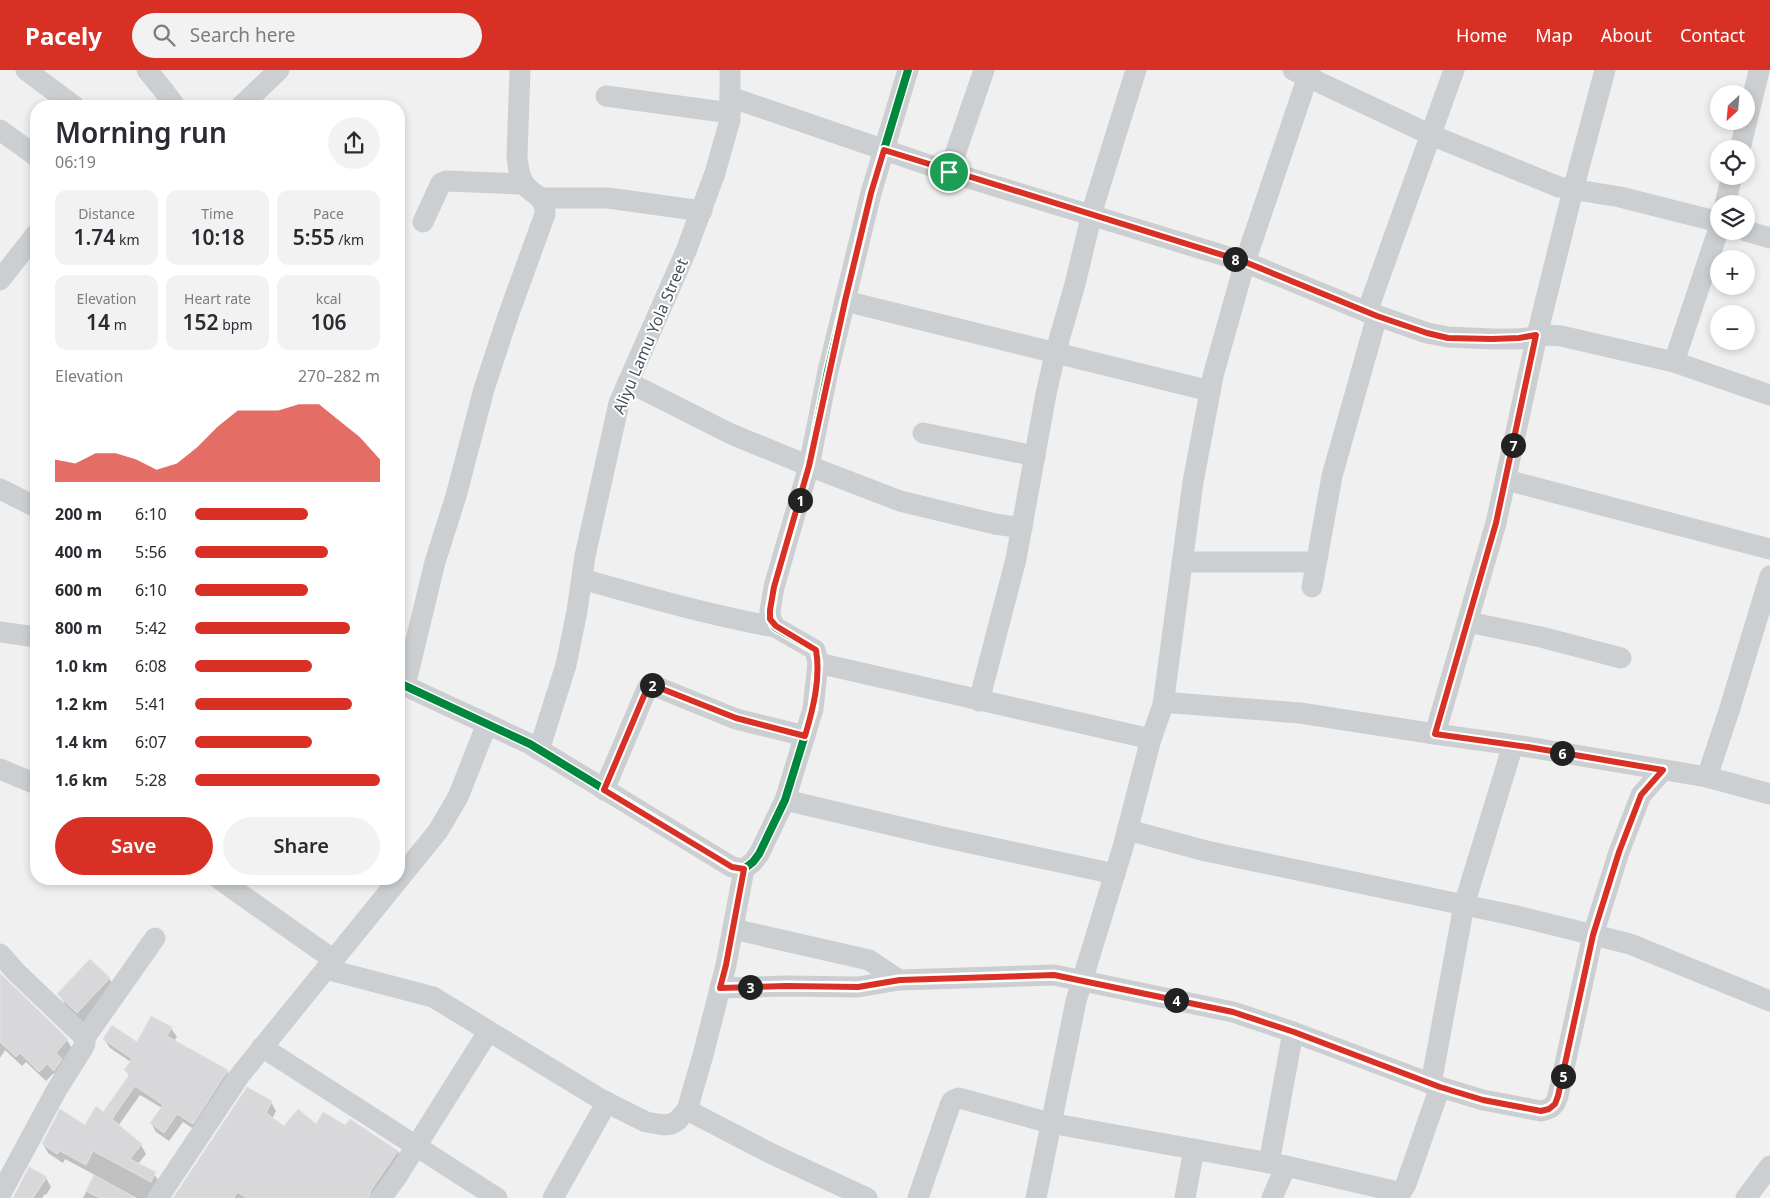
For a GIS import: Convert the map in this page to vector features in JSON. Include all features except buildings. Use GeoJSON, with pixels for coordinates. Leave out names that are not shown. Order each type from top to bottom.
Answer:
{"type":"FeatureCollection","features":[{"type":"Feature","properties":{"kind":"street"},"geometry":{"type":"LineString","coordinates":[[26,70],[66,100]]}},
{"type":"Feature","properties":{"kind":"street"},"geometry":{"type":"LineString","coordinates":[[146,70],[170,100]]}},
{"type":"Feature","properties":{"kind":"street"},"geometry":{"type":"LineString","coordinates":[[247,100],[279,70]]}},
{"type":"Feature","properties":{"kind":"street"},"geometry":{"type":"LineString","coordinates":[[405,673],[435,562],[456,496],[484,389],[545,214],[546,206],[524,184],[519,170],[517,157],[520,70]]}},
{"type":"Feature","properties":{"kind":"street","name":"Aliyu Lamu Yola Street"},"geometry":{"type":"LineString","coordinates":[[539,750],[566,665],[585,556],[619,403],[686,251],[715,173],[730,120],[730,70]]}},
{"type":"Feature","properties":{"kind":"street"},"geometry":{"type":"LineString","coordinates":[[231,885],[330,965],[433,997],[488,1032],[607,1102],[646,1122],[664,1125],[671,1124],[677,1121],[687,1110],[720,988],[744,869],[759,854],[785,800],[813,709],[818,663],[816,650],[776,626],[770,619],[770,610],[774,587],[809,466],[871,193],[908,70]]}},
{"type":"Feature","properties":{"kind":"street"},"geometry":{"type":"LineString","coordinates":[[949,172],[984,70]]}},
{"type":"Feature","properties":{"kind":"street"},"geometry":{"type":"LineString","coordinates":[[979,701],[1016,560],[1055,354],[1076,284],[1091,215],[1136,70]]}},
{"type":"Feature","properties":{"kind":"street"},"geometry":{"type":"LineString","coordinates":[[1312,587],[1332,476],[1372,314],[1454,70]]}},
{"type":"Feature","properties":{"kind":"street"},"geometry":{"type":"LineString","coordinates":[[1435,734],[1496,523],[1536,335],[1605,70]]}},
{"type":"Feature","properties":{"kind":"street"},"geometry":{"type":"LineString","coordinates":[[1743,140],[1762,72]]}},
{"type":"Feature","properties":{"kind":"street"},"geometry":{"type":"LineString","coordinates":[[1036,1198],[1076,1000],[1115,874],[1152,739],[1163,706],[1193,482],[1210,391],[1245,262],[1304,73],[1431,135],[1559,187],[1620,197],[1710,220]]}},
{"type":"Feature","properties":{"kind":"street"},"geometry":{"type":"LineString","coordinates":[[606,96],[730,105],[884,150],[949,172],[1245,262],[1372,314],[1427,333],[1448,338],[1492,339],[1536,335],[1561,336],[1674,362],[1770,395]]}},
{"type":"Feature","properties":{"kind":"street"},"geometry":{"type":"LineString","coordinates":[[0,130],[30,152]]}},
{"type":"Feature","properties":{"kind":"street"},"geometry":{"type":"LineString","coordinates":[[423,222],[441,183],[446,181],[524,184]]}},
{"type":"Feature","properties":{"kind":"street"},"geometry":{"type":"LineString","coordinates":[[540,198],[608,198],[702,211]]}},
{"type":"Feature","properties":{"kind":"street"},"geometry":{"type":"LineString","coordinates":[[1755,234],[1770,238]]}},
{"type":"Feature","properties":{"kind":"street"},"geometry":{"type":"LineString","coordinates":[[1674,362],[1715,240]]}},
{"type":"Feature","properties":{"kind":"street"},"geometry":{"type":"LineString","coordinates":[[0,280],[30,242]]}},
{"type":"Feature","properties":{"kind":"street"},"geometry":{"type":"LineString","coordinates":[[845,301],[1210,391]]}},
{"type":"Feature","properties":{"kind":"street"},"geometry":{"type":"LineString","coordinates":[[628,382],[731,434],[900,501],[994,524],[1022,528]]}},
{"type":"Feature","properties":{"kind":"street"},"geometry":{"type":"LineString","coordinates":[[923,433],[1035,456]]}},
{"type":"Feature","properties":{"kind":"street"},"geometry":{"type":"LineString","coordinates":[[1506,480],[1770,549]]}},
{"type":"Feature","properties":{"kind":"street"},"geometry":{"type":"LineString","coordinates":[[0,489],[30,504]]}},
{"type":"Feature","properties":{"kind":"street"},"geometry":{"type":"LineString","coordinates":[[1182,562],[1316,562]]}},
{"type":"Feature","properties":{"kind":"street"},"geometry":{"type":"LineString","coordinates":[[1707,778],[1765,608],[1770,576]]}},
{"type":"Feature","properties":{"kind":"street"},"geometry":{"type":"LineString","coordinates":[[582,579],[726,618],[776,626]]}},
{"type":"Feature","properties":{"kind":"street"},"geometry":{"type":"LineString","coordinates":[[1468,622],[1541,637],[1621,658]]}},
{"type":"Feature","properties":{"kind":"street"},"geometry":{"type":"LineString","coordinates":[[0,632],[30,636]]}},
{"type":"Feature","properties":{"kind":"street"},"geometry":{"type":"LineString","coordinates":[[818,663],[1152,739]]}},
{"type":"Feature","properties":{"kind":"street"},"geometry":{"type":"LineString","coordinates":[[405,685],[539,750],[732,867],[744,869]]}},
{"type":"Feature","properties":{"kind":"street"},"geometry":{"type":"LineString","coordinates":[[604,790],[646,691],[652,685],[736,718],[805,736]]}},
{"type":"Feature","properties":{"kind":"street"},"geometry":{"type":"LineString","coordinates":[[1163,706],[1167,703],[1300,714],[1663,770],[1707,778],[1770,794]]}},
{"type":"Feature","properties":{"kind":"street"},"geometry":{"type":"LineString","coordinates":[[405,872],[438,831],[458,797],[487,724]]}},
{"type":"Feature","properties":{"kind":"street"},"geometry":{"type":"LineString","coordinates":[[918,1198],[952,1101],[959,1098],[1050,1124],[1278,1164],[1348,1179],[1403,1194],[1415,1161],[1436,1085],[1464,905],[1513,746]]}},
{"type":"Feature","properties":{"kind":"street"},"geometry":{"type":"LineString","coordinates":[[0,769],[30,782]]}},
{"type":"Feature","properties":{"kind":"street"},"geometry":{"type":"LineString","coordinates":[[720,988],[786,986],[858,987],[900,980],[1054,975],[1233,1012],[1294,1032],[1436,1085],[1483,1100],[1525,1110],[1541,1111],[1549,1109],[1555,1104],[1593,935],[1619,852],[1641,795],[1663,770]]}},
{"type":"Feature","properties":{"kind":"street"},"geometry":{"type":"LineString","coordinates":[[785,800],[956,840],[1115,874]]}},
{"type":"Feature","properties":{"kind":"street"},"geometry":{"type":"LineString","coordinates":[[1128,830],[1206,851],[1517,916],[1630,944],[1770,1001]]}},
{"type":"Feature","properties":{"kind":"street"},"geometry":{"type":"LineString","coordinates":[[158,1198],[240,1075],[394,885]]}},
{"type":"Feature","properties":{"kind":"street"},"geometry":{"type":"LineString","coordinates":[[733,929],[869,960],[900,980]]}},
{"type":"Feature","properties":{"kind":"street"},"geometry":{"type":"LineString","coordinates":[[4,1195],[56,1091],[83,1048],[84,1039],[155,938]]}},
{"type":"Feature","properties":{"kind":"street"},"geometry":{"type":"LineString","coordinates":[[0,954],[84,1039]]}},
{"type":"Feature","properties":{"kind":"street"},"geometry":{"type":"LineString","coordinates":[[381,1198],[416,1147],[488,1032]]}},
{"type":"Feature","properties":{"kind":"street"},"geometry":{"type":"LineString","coordinates":[[1272,1198],[1294,1032]]}},
{"type":"Feature","properties":{"kind":"street"},"geometry":{"type":"LineString","coordinates":[[262,1048],[497,1198]]}},
{"type":"Feature","properties":{"kind":"street"},"geometry":{"type":"LineString","coordinates":[[553,1198],[607,1102]]}},
{"type":"Feature","properties":{"kind":"street"},"geometry":{"type":"LineString","coordinates":[[687,1110],[772,1154],[867,1198]]}},
{"type":"Feature","properties":{"kind":"street"},"geometry":{"type":"LineString","coordinates":[[1185,1198],[1194,1149]]}},
{"type":"Feature","properties":{"kind":"street"},"geometry":{"type":"LineString","coordinates":[[1746,1198],[1770,1166]]}},
{"type":"Feature","properties":{"kind":"cycle path"},"geometry":{"type":"LineString","coordinates":[[405,686],[530,744],[732,867],[744,869],[753,862],[759,854],[785,800],[813,709],[818,663],[815,650],[775,627],[770,611],[774,587],[809,466],[828,371],[871,193],[908,70]]}},
{"type":"Feature","properties":{"kind":"cycle path"},"geometry":{"type":"LineString","coordinates":[[720,988],[786,986],[858,987],[899,980],[1054,975],[1233,1012],[1293,1032],[1440,1087],[1483,1100],[1541,1111],[1552,1106],[1558,1096],[1593,935],[1619,852],[1641,795],[1663,770]]}},
{"type":"Feature","properties":{"kind":"route"},"geometry":{"type":"LineString","coordinates":[[884,150],[949,172],[1245,262],[1377,316],[1427,333],[1448,338],[1492,339],[1536,335],[1496,523],[1435,734],[1528,747],[1663,770],[1641,795],[1619,852],[1593,935],[1558,1096],[1555,1104],[1549,1109],[1541,1111],[1525,1110],[1440,1087],[1294,1032],[1233,1012],[1054,975],[900,980],[858,987],[786,986],[720,988],[744,869],[732,867],[604,790],[646,691],[652,685],[714,711],[805,736],[813,709],[818,663],[816,650],[776,626],[770,619],[770,610],[774,587],[809,466],[828,371],[871,193],[884,150]]}}]}
